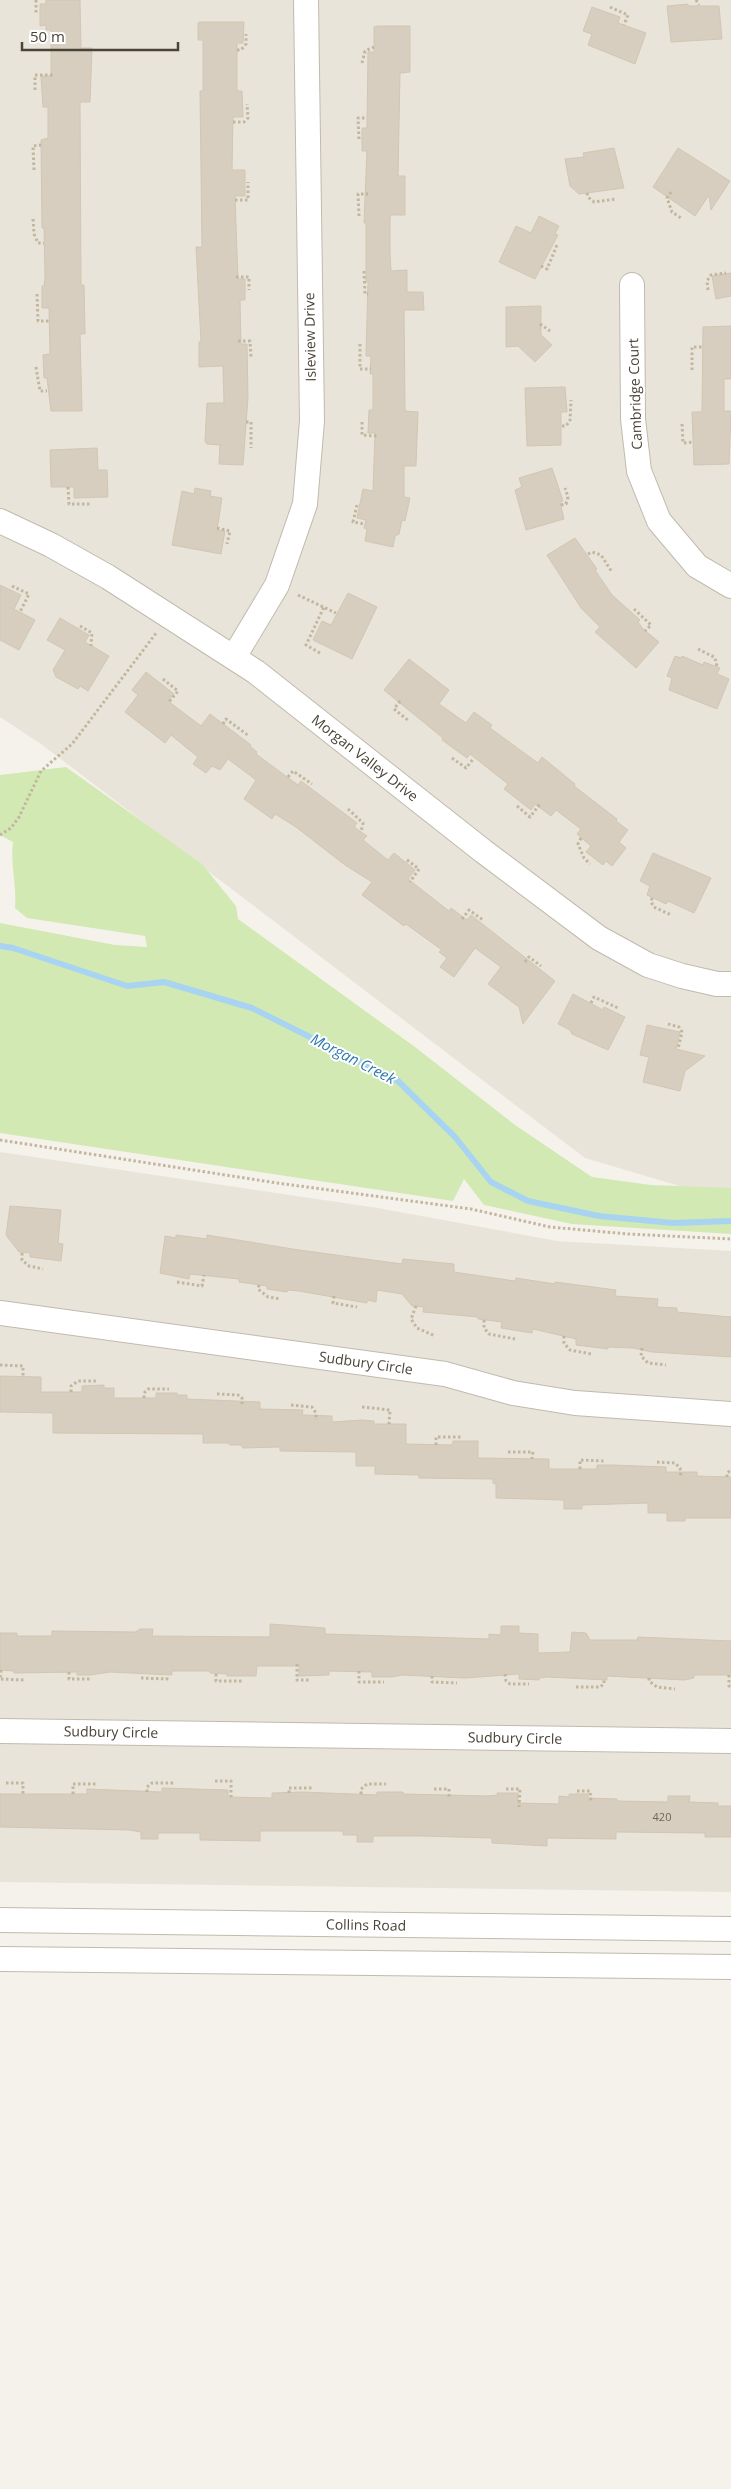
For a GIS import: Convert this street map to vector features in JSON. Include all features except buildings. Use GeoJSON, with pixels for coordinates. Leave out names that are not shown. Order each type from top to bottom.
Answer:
{"type":"FeatureCollection","features":[{"type":"Feature","properties":{"kind":"street","name":"Isleview Drive"},"geometry":{"type":"LineString","coordinates":[[234,658],[277,586],[305,504],[312,421],[306,0]]}},
{"type":"Feature","properties":{"kind":"street","name":"Cambridge Court"},"geometry":{"type":"LineString","coordinates":[[632,286],[633,419],[639,471],[659,521],[697,566],[731,586]]}},
{"type":"Feature","properties":{"kind":"street","name":"Morgan Valley Drive"},"geometry":{"type":"LineString","coordinates":[[0,521],[51,545],[108,577],[256,672],[484,851],[599,938],[639,961],[657,968],[717,984],[731,984]]}},
{"type":"Feature","properties":{"kind":"street","name":"Sudbury Circle"},"geometry":{"type":"LineString","coordinates":[[0,1313],[437,1373],[513,1393],[575,1404],[731,1414]]}},
{"type":"Feature","properties":{"kind":"street","name":"Sudbury Circle"},"geometry":{"type":"LineString","coordinates":[[0,1731],[731,1741]]}},
{"type":"Feature","properties":{"kind":"street","name":"Collins Road"},"geometry":{"type":"LineString","coordinates":[[0,1920],[731,1929]]}},
{"type":"Feature","properties":{"kind":"street"},"geometry":{"type":"LineString","coordinates":[[0,1959],[731,1966]]}},
{"type":"Feature","properties":{"kind":"path"},"geometry":{"type":"LineString","coordinates":[[36,0],[36,15]]}},
{"type":"Feature","properties":{"kind":"path"},"geometry":{"type":"LineString","coordinates":[[696,0],[699,5]]}},
{"type":"Feature","properties":{"kind":"path"},"geometry":{"type":"LineString","coordinates":[[610,7],[628,15],[624,25]]}},
{"type":"Feature","properties":{"kind":"path"},"geometry":{"type":"LineString","coordinates":[[237,50],[241,50],[246,44],[246,34]]}},
{"type":"Feature","properties":{"kind":"path"},"geometry":{"type":"LineString","coordinates":[[362,63],[365,51],[374,47]]}},
{"type":"Feature","properties":{"kind":"path"},"geometry":{"type":"LineString","coordinates":[[35,90],[35,75],[54,75]]}},
{"type":"Feature","properties":{"kind":"path"},"geometry":{"type":"LineString","coordinates":[[233,122],[244,122],[248,118],[247,104]]}},
{"type":"Feature","properties":{"kind":"path"},"geometry":{"type":"LineString","coordinates":[[359,139],[358,118],[367,118]]}},
{"type":"Feature","properties":{"kind":"path"},"geometry":{"type":"LineString","coordinates":[[34,170],[33,146],[42,145]]}},
{"type":"Feature","properties":{"kind":"path"},"geometry":{"type":"LineString","coordinates":[[235,200],[248,200],[248,182]]}},
{"type":"Feature","properties":{"kind":"path"},"geometry":{"type":"LineString","coordinates":[[671,192],[667,198],[672,212],[681,218]]}},
{"type":"Feature","properties":{"kind":"path"},"geometry":{"type":"LineString","coordinates":[[587,193],[594,202],[616,199]]}},
{"type":"Feature","properties":{"kind":"path"},"geometry":{"type":"LineString","coordinates":[[359,216],[358,194],[368,194]]}},
{"type":"Feature","properties":{"kind":"path"},"geometry":{"type":"LineString","coordinates":[[33,219],[34,234],[38,243],[44,243]]}},
{"type":"Feature","properties":{"kind":"path"},"geometry":{"type":"LineString","coordinates":[[541,266],[547,269],[558,245]]}},
{"type":"Feature","properties":{"kind":"path"},"geometry":{"type":"LineString","coordinates":[[364,271],[365,294],[368,294]]}},
{"type":"Feature","properties":{"kind":"path"},"geometry":{"type":"LineString","coordinates":[[708,290],[707,281],[711,275],[726,273]]}},
{"type":"Feature","properties":{"kind":"path"},"geometry":{"type":"LineString","coordinates":[[236,277],[249,277],[249,290]]}},
{"type":"Feature","properties":{"kind":"path"},"geometry":{"type":"LineString","coordinates":[[37,294],[38,321],[49,320]]}},
{"type":"Feature","properties":{"kind":"path"},"geometry":{"type":"LineString","coordinates":[[540,324],[550,331]]}},
{"type":"Feature","properties":{"kind":"path"},"geometry":{"type":"LineString","coordinates":[[238,341],[250,341],[251,358]]}},
{"type":"Feature","properties":{"kind":"path"},"geometry":{"type":"LineString","coordinates":[[360,344],[360,370],[370,369]]}},
{"type":"Feature","properties":{"kind":"path"},"geometry":{"type":"LineString","coordinates":[[692,370],[692,347],[702,347]]}},
{"type":"Feature","properties":{"kind":"path"},"geometry":{"type":"LineString","coordinates":[[36,367],[40,391],[47,392]]}},
{"type":"Feature","properties":{"kind":"path"},"geometry":{"type":"LineString","coordinates":[[562,426],[566,426],[570,420],[571,400]]}},
{"type":"Feature","properties":{"kind":"path"},"geometry":{"type":"LineString","coordinates":[[246,422],[251,422],[251,448]]}},
{"type":"Feature","properties":{"kind":"path"},"geometry":{"type":"LineString","coordinates":[[362,422],[362,435],[377,436]]}},
{"type":"Feature","properties":{"kind":"path"},"geometry":{"type":"LineString","coordinates":[[682,424],[683,443],[693,442]]}},
{"type":"Feature","properties":{"kind":"path"},"geometry":{"type":"LineString","coordinates":[[68,487],[69,504],[90,504]]}},
{"type":"Feature","properties":{"kind":"path"},"geometry":{"type":"LineString","coordinates":[[561,505],[566,504],[568,497],[566,488]]}},
{"type":"Feature","properties":{"kind":"path"},"geometry":{"type":"LineString","coordinates":[[357,505],[353,522],[365,524]]}},
{"type":"Feature","properties":{"kind":"path"},"geometry":{"type":"LineString","coordinates":[[217,528],[230,531],[227,544]]}},
{"type":"Feature","properties":{"kind":"path"},"geometry":{"type":"LineString","coordinates":[[588,554],[592,552],[601,555],[612,572]]}},
{"type":"Feature","properties":{"kind":"path"},"geometry":{"type":"LineString","coordinates":[[12,586],[29,594],[20,612]]}},
{"type":"Feature","properties":{"kind":"path"},"geometry":{"type":"LineString","coordinates":[[298,595],[336,613]]}},
{"type":"Feature","properties":{"kind":"path"},"geometry":{"type":"LineString","coordinates":[[320,653],[306,646],[324,607]]}},
{"type":"Feature","properties":{"kind":"path"},"geometry":{"type":"LineString","coordinates":[[634,610],[650,625],[646,630]]}},
{"type":"Feature","properties":{"kind":"path"},"geometry":{"type":"LineString","coordinates":[[80,626],[92,633],[91,646]]}},
{"type":"Feature","properties":{"kind":"path"},"geometry":{"type":"LineString","coordinates":[[0,835],[11,828],[19,817],[41,771],[72,744],[160,628]]}},
{"type":"Feature","properties":{"kind":"path"},"geometry":{"type":"LineString","coordinates":[[698,649],[714,657],[717,664],[716,667]]}},
{"type":"Feature","properties":{"kind":"path"},"geometry":{"type":"LineString","coordinates":[[163,679],[178,691],[169,702]]}},
{"type":"Feature","properties":{"kind":"path"},"geometry":{"type":"LineString","coordinates":[[400,701],[394,709],[409,721]]}},
{"type":"Feature","properties":{"kind":"path"},"geometry":{"type":"LineString","coordinates":[[223,724],[226,719],[249,736]]}},
{"type":"Feature","properties":{"kind":"path"},"geometry":{"type":"LineString","coordinates":[[452,758],[466,768],[474,758]]}},
{"type":"Feature","properties":{"kind":"path"},"geometry":{"type":"LineString","coordinates":[[288,777],[293,770],[312,784]]}},
{"type":"Feature","properties":{"kind":"path"},"geometry":{"type":"LineString","coordinates":[[517,806],[530,817],[540,804]]}},
{"type":"Feature","properties":{"kind":"path"},"geometry":{"type":"LineString","coordinates":[[348,809],[363,822],[361,832]]}},
{"type":"Feature","properties":{"kind":"path"},"geometry":{"type":"LineString","coordinates":[[581,838],[578,844],[584,858],[590,864]]}},
{"type":"Feature","properties":{"kind":"path"},"geometry":{"type":"LineString","coordinates":[[407,860],[419,869],[410,882]]}},
{"type":"Feature","properties":{"kind":"path"},"geometry":{"type":"LineString","coordinates":[[652,898],[651,902],[654,907],[671,915]]}},
{"type":"Feature","properties":{"kind":"path"},"geometry":{"type":"LineString","coordinates":[[462,919],[469,910],[483,920]]}},
{"type":"Feature","properties":{"kind":"path"},"geometry":{"type":"LineString","coordinates":[[525,962],[529,957],[541,966]]}},
{"type":"Feature","properties":{"kind":"path"},"geometry":{"type":"LineString","coordinates":[[591,1003],[594,997],[618,1008]]}},
{"type":"Feature","properties":{"kind":"path"},"geometry":{"type":"LineString","coordinates":[[668,1024],[679,1028],[682,1032],[678,1049]]}},
{"type":"Feature","properties":{"kind":"path"},"geometry":{"type":"LineString","coordinates":[[0,1140],[277,1183],[471,1209],[550,1227],[628,1234],[731,1238]]}},
{"type":"Feature","properties":{"kind":"path"},"geometry":{"type":"LineString","coordinates":[[22,1253],[22,1260],[29,1266],[42,1269]]}},
{"type":"Feature","properties":{"kind":"path"},"geometry":{"type":"LineString","coordinates":[[177,1282],[202,1286],[204,1274]]}},
{"type":"Feature","properties":{"kind":"path"},"geometry":{"type":"LineString","coordinates":[[259,1284],[258,1289],[268,1297],[281,1299]]}},
{"type":"Feature","properties":{"kind":"path"},"geometry":{"type":"LineString","coordinates":[[334,1296],[333,1303],[357,1307]]}},
{"type":"Feature","properties":{"kind":"path"},"geometry":{"type":"LineString","coordinates":[[416,1306],[411,1318],[417,1328],[435,1336]]}},
{"type":"Feature","properties":{"kind":"path"},"geometry":{"type":"LineString","coordinates":[[484,1320],[484,1328],[489,1334],[515,1339]]}},
{"type":"Feature","properties":{"kind":"path"},"geometry":{"type":"LineString","coordinates":[[564,1336],[564,1343],[570,1350],[590,1354]]}},
{"type":"Feature","properties":{"kind":"path"},"geometry":{"type":"LineString","coordinates":[[642,1348],[641,1356],[648,1363],[666,1365]]}},
{"type":"Feature","properties":{"kind":"path"},"geometry":{"type":"LineString","coordinates":[[0,1365],[23,1366],[23,1376]]}},
{"type":"Feature","properties":{"kind":"path"},"geometry":{"type":"LineString","coordinates":[[71,1392],[71,1386],[78,1381],[98,1381]]}},
{"type":"Feature","properties":{"kind":"path"},"geometry":{"type":"LineString","coordinates":[[144,1398],[144,1393],[148,1389],[169,1389]]}},
{"type":"Feature","properties":{"kind":"path"},"geometry":{"type":"LineString","coordinates":[[217,1394],[238,1395],[242,1398],[242,1404]]}},
{"type":"Feature","properties":{"kind":"path"},"geometry":{"type":"LineString","coordinates":[[291,1406],[312,1407],[316,1412],[316,1420]]}},
{"type":"Feature","properties":{"kind":"path"},"geometry":{"type":"LineString","coordinates":[[362,1408],[390,1410],[389,1424]]}},
{"type":"Feature","properties":{"kind":"path"},"geometry":{"type":"LineString","coordinates":[[436,1445],[436,1437],[462,1437]]}},
{"type":"Feature","properties":{"kind":"path"},"geometry":{"type":"LineString","coordinates":[[508,1452],[533,1452],[532,1459]]}},
{"type":"Feature","properties":{"kind":"path"},"geometry":{"type":"LineString","coordinates":[[580,1469],[580,1460],[604,1461]]}},
{"type":"Feature","properties":{"kind":"path"},"geometry":{"type":"LineString","coordinates":[[657,1462],[675,1463],[680,1468],[680,1477]]}},
{"type":"Feature","properties":{"kind":"path"},"geometry":{"type":"LineString","coordinates":[[727,1477],[727,1473],[731,1470]]}},
{"type":"Feature","properties":{"kind":"path"},"geometry":{"type":"LineString","coordinates":[[296,1664],[296,1680],[310,1680]]}},
{"type":"Feature","properties":{"kind":"path"},"geometry":{"type":"LineString","coordinates":[[0,1670],[0,1680],[25,1680]]}},
{"type":"Feature","properties":{"kind":"path"},"geometry":{"type":"LineString","coordinates":[[69,1672],[69,1679],[90,1679]]}},
{"type":"Feature","properties":{"kind":"path"},"geometry":{"type":"LineString","coordinates":[[358,1672],[359,1682],[384,1682]]}},
{"type":"Feature","properties":{"kind":"path"},"geometry":{"type":"LineString","coordinates":[[216,1674],[216,1681],[242,1681]]}},
{"type":"Feature","properties":{"kind":"path"},"geometry":{"type":"LineString","coordinates":[[505,1674],[506,1681],[510,1684],[530,1684]]}},
{"type":"Feature","properties":{"kind":"path"},"geometry":{"type":"LineString","coordinates":[[141,1678],[167,1679],[167,1675]]}},
{"type":"Feature","properties":{"kind":"path"},"geometry":{"type":"LineString","coordinates":[[729,1675],[729,1686],[731,1686]]}},
{"type":"Feature","properties":{"kind":"path"},"geometry":{"type":"LineString","coordinates":[[432,1676],[432,1682],[457,1683]]}},
{"type":"Feature","properties":{"kind":"path"},"geometry":{"type":"LineString","coordinates":[[649,1678],[649,1681],[657,1687],[675,1689]]}},
{"type":"Feature","properties":{"kind":"path"},"geometry":{"type":"LineString","coordinates":[[576,1687],[600,1687],[604,1684],[604,1680]]}},
{"type":"Feature","properties":{"kind":"path"},"geometry":{"type":"LineString","coordinates":[[215,1781],[231,1781],[231,1797]]}},
{"type":"Feature","properties":{"kind":"path"},"geometry":{"type":"LineString","coordinates":[[6,1783],[23,1783],[23,1794]]}},
{"type":"Feature","properties":{"kind":"path"},"geometry":{"type":"LineString","coordinates":[[147,1792],[147,1787],[152,1783],[174,1783]]}},
{"type":"Feature","properties":{"kind":"path"},"geometry":{"type":"LineString","coordinates":[[73,1794],[73,1784],[98,1784]]}},
{"type":"Feature","properties":{"kind":"path"},"geometry":{"type":"LineString","coordinates":[[361,1794],[361,1789],[367,1784],[386,1784]]}},
{"type":"Feature","properties":{"kind":"path"},"geometry":{"type":"LineString","coordinates":[[288,1793],[289,1788],[312,1788]]}},
{"type":"Feature","properties":{"kind":"path"},"geometry":{"type":"LineString","coordinates":[[434,1789],[449,1789],[449,1799]]}},
{"type":"Feature","properties":{"kind":"path"},"geometry":{"type":"LineString","coordinates":[[506,1789],[520,1789],[520,1807]]}},
{"type":"Feature","properties":{"kind":"path"},"geometry":{"type":"LineString","coordinates":[[578,1791],[590,1791],[590,1802]]}},
{"type":"Feature","properties":{"kind":"shaded area"},"geometry":{"type":"Polygon","coordinates":[[[0,0],[731,0],[731,1192],[693,1190],[585,1158],[41,744],[0,717],[0,0]]]}},
{"type":"Feature","properties":{"kind":"shaded area"},"geometry":{"type":"Polygon","coordinates":[[[0,1152],[378,1208],[557,1241],[731,1251],[731,1892],[0,1882],[0,1152]]]}},
{"type":"Feature","properties":{"kind":"green space"},"geometry":{"type":"Polygon","coordinates":[[[66,767],[202,864],[236,906],[238,919],[415,1047],[515,1125],[592,1177],[651,1185],[731,1188],[731,1234],[572,1224],[484,1205],[464,1179],[453,1201],[0,1133],[0,923],[115,945],[147,947],[145,936],[27,918],[15,908],[13,842],[0,835],[0,775],[66,767]]]}},
{"type":"Feature","properties":{"kind":"waterway","name":"Morgan Creek"},"geometry":{"type":"LineString","coordinates":[[0,946],[13,948],[127,986],[164,982],[252,1008],[398,1081],[455,1137],[491,1182],[528,1201],[599,1216],[673,1223],[731,1221]]}}]}
